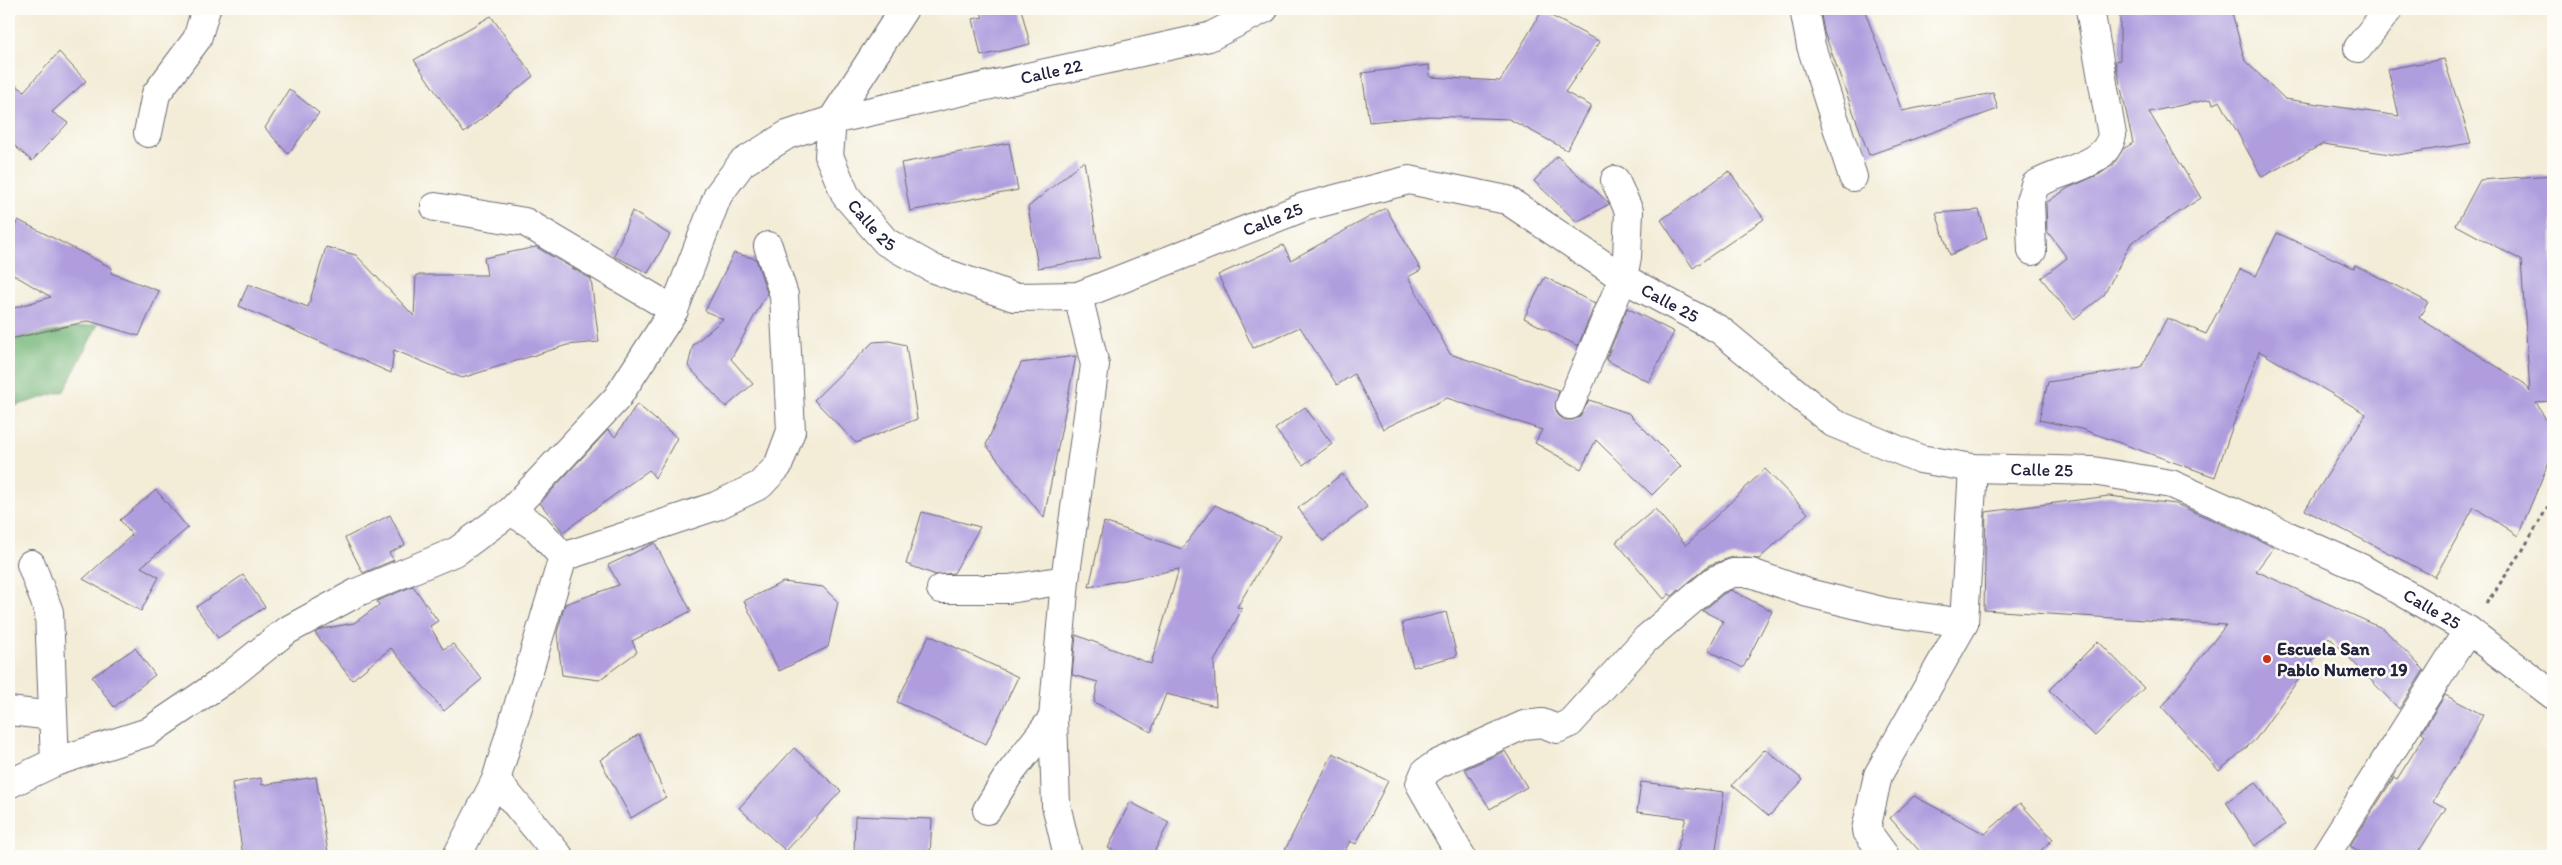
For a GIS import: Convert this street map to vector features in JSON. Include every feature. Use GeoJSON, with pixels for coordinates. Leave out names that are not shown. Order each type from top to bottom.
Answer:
{"type":"FeatureCollection","features":[{"type":"Feature","properties":{"kind":"street"},"geometry":{"type":"LineString","coordinates":[[148,133],[156,94],[197,40],[206,9]]}},
{"type":"Feature","properties":{"kind":"street"},"geometry":{"type":"LineString","coordinates":[[832,120],[904,9]]}},
{"type":"Feature","properties":{"kind":"street","name":"Calle 22"},"geometry":{"type":"LineString","coordinates":[[9,784],[55,762],[148,732],[226,679],[286,630],[358,592],[457,551],[511,511],[617,398],[674,310],[718,196],[742,163],[787,135],[832,120],[1209,37],[1264,9]]}},
{"type":"Feature","properties":{"kind":"street"},"geometry":{"type":"LineString","coordinates":[[1804,9],[1812,46],[1853,177]]}},
{"type":"Feature","properties":{"kind":"street"},"geometry":{"type":"LineString","coordinates":[[2032,251],[2030,201],[2035,185],[2050,176],[2096,160],[2109,147],[2112,135],[2090,9]]}},
{"type":"Feature","properties":{"kind":"street"},"geometry":{"type":"LineString","coordinates":[[2358,48],[2389,9]]}},
{"type":"Feature","properties":{"kind":"street","name":"Calle 25"},"geometry":{"type":"LineString","coordinates":[[832,120],[829,156],[846,196],[886,242],[934,269],[1014,297],[1078,296],[1304,207],[1409,180],[1507,200],[1623,278],[1720,330],[1833,422],[1920,459],[1973,468],[2092,471],[2171,484],[2361,568],[2468,630],[2553,695]]}},
{"type":"Feature","properties":{"kind":"street"},"geometry":{"type":"LineString","coordinates":[[1570,405],[1623,278],[1628,257],[1629,211],[1615,180]]}},
{"type":"Feature","properties":{"kind":"street"},"geometry":{"type":"LineString","coordinates":[[435,207],[525,222],[674,310]]}},
{"type":"Feature","properties":{"kind":"street"},"geometry":{"type":"LineString","coordinates":[[563,557],[716,506],[760,485],[778,466],[791,431],[784,295],[768,246]]}},
{"type":"Feature","properties":{"kind":"street"},"geometry":{"type":"LineString","coordinates":[[1068,856],[1056,805],[1053,718],[1065,580],[1095,365],[1078,296]]}},
{"type":"Feature","properties":{"kind":"street"},"geometry":{"type":"LineString","coordinates":[[1884,856],[1866,830],[1878,775],[1964,623],[1973,468]]}},
{"type":"Feature","properties":{"kind":"street"},"geometry":{"type":"LineString","coordinates":[[511,511],[537,528],[563,557]]}},
{"type":"Feature","properties":{"kind":"street"},"geometry":{"type":"LineString","coordinates":[[457,856],[496,780],[563,557]]}},
{"type":"Feature","properties":{"kind":"street"},"geometry":{"type":"LineString","coordinates":[[31,564],[49,612],[55,762]]}},
{"type":"Feature","properties":{"kind":"street"},"geometry":{"type":"LineString","coordinates":[[1461,856],[1420,784],[1425,772],[1437,764],[1524,725],[1542,723],[1557,729],[1570,723],[1646,639],[1715,580],[1733,573],[1751,573],[1808,593],[1886,612],[1964,623]]}},
{"type":"Feature","properties":{"kind":"street"},"geometry":{"type":"LineString","coordinates":[[941,588],[1009,589],[1065,580]]}},
{"type":"Feature","properties":{"kind":"street"},"geometry":{"type":"LineString","coordinates":[[2325,856],[2468,630]]}},
{"type":"Feature","properties":{"kind":"street"},"geometry":{"type":"LineString","coordinates":[[9,712],[53,716]]}},
{"type":"Feature","properties":{"kind":"street"},"geometry":{"type":"LineString","coordinates":[[987,810],[1008,776],[1053,718]]}},
{"type":"Feature","properties":{"kind":"street"},"geometry":{"type":"LineString","coordinates":[[496,780],[558,856]]}},
{"type":"Feature","properties":{"kind":"path"},"geometry":{"type":"LineString","coordinates":[[2468,630],[2521,553],[2553,498]]}},
{"type":"Feature","properties":{"kind":"green space"},"geometry":{"type":"Polygon","coordinates":[[[98,324],[64,391],[15,406],[9,417],[9,336],[11,339],[98,324]]]}},
{"type":"Feature","properties":{"kind":"building"},"geometry":{"type":"Polygon","coordinates":[[[979,9],[1021,9],[1030,44],[981,56],[973,19],[983,17],[979,9]]]}},
{"type":"Feature","properties":{"kind":"building"},"geometry":{"type":"Polygon","coordinates":[[[1820,9],[1864,9],[1902,111],[1993,93],[1998,109],[1869,155],[1824,32],[1820,9]]]}},
{"type":"Feature","properties":{"kind":"building"},"geometry":{"type":"Polygon","coordinates":[[[2120,9],[2231,9],[2245,61],[2285,99],[2399,116],[2388,69],[2444,59],[2471,143],[2397,155],[2323,144],[2262,177],[2220,101],[2213,104],[2211,99],[2149,112],[2201,198],[2131,243],[2104,295],[2074,319],[2041,278],[2067,258],[2047,231],[2046,203],[2068,188],[2100,174],[2113,165],[2123,149],[2133,143],[2115,61],[2120,60],[2120,9]]]}},
{"type":"Feature","properties":{"kind":"building"},"geometry":{"type":"Polygon","coordinates":[[[1542,11],[1600,42],[1565,92],[1591,106],[1567,150],[1509,119],[1430,116],[1369,122],[1362,73],[1429,65],[1430,77],[1500,81],[1542,11]]]}},
{"type":"Feature","properties":{"kind":"building"},"geometry":{"type":"Polygon","coordinates":[[[491,16],[533,76],[464,133],[414,60],[491,16]]]}},
{"type":"Feature","properties":{"kind":"building"},"geometry":{"type":"Polygon","coordinates":[[[59,52],[86,81],[52,112],[68,123],[32,161],[9,141],[9,80],[24,91],[59,52]]]}},
{"type":"Feature","properties":{"kind":"building"},"geometry":{"type":"Polygon","coordinates":[[[289,89],[319,113],[288,154],[265,128],[289,89]]]}},
{"type":"Feature","properties":{"kind":"building"},"geometry":{"type":"Polygon","coordinates":[[[1009,143],[1018,190],[910,211],[901,163],[1009,143]]]}},
{"type":"Feature","properties":{"kind":"building"},"geometry":{"type":"Polygon","coordinates":[[[1557,156],[1609,204],[1577,222],[1534,181],[1557,156]]]}},
{"type":"Feature","properties":{"kind":"building"},"geometry":{"type":"Polygon","coordinates":[[[1084,161],[1100,258],[1038,268],[1028,207],[1084,161]]]}},
{"type":"Feature","properties":{"kind":"building"},"geometry":{"type":"Polygon","coordinates":[[[1729,171],[1764,219],[1693,268],[1661,220],[1729,171]]]}},
{"type":"Feature","properties":{"kind":"building"},"geometry":{"type":"Polygon","coordinates":[[[2553,175],[2553,401],[2536,402],[2553,432],[2553,452],[2518,536],[2474,507],[2435,577],[2305,510],[2366,414],[2259,351],[2215,477],[2081,429],[2039,420],[2048,382],[2141,368],[2167,318],[2206,334],[2240,269],[2256,276],[2277,233],[2354,268],[2355,265],[2428,302],[2419,318],[2525,384],[2530,392],[2521,260],[2456,225],[2480,180],[2553,175]]]}},
{"type":"Feature","properties":{"kind":"building"},"geometry":{"type":"Polygon","coordinates":[[[1386,208],[1421,270],[1408,277],[1450,354],[1559,390],[1555,407],[1558,415],[1564,420],[1580,417],[1589,400],[1628,413],[1681,466],[1652,495],[1596,440],[1581,469],[1535,443],[1542,430],[1447,398],[1383,429],[1354,374],[1337,385],[1300,327],[1253,348],[1218,275],[1283,245],[1291,260],[1386,208]]]}},
{"type":"Feature","properties":{"kind":"building"},"geometry":{"type":"Polygon","coordinates":[[[1979,210],[1987,238],[1950,255],[1936,213],[1979,210]]]}},
{"type":"Feature","properties":{"kind":"building"},"geometry":{"type":"Polygon","coordinates":[[[632,211],[670,235],[648,273],[614,256],[632,211]]]}},
{"type":"Feature","properties":{"kind":"building"},"geometry":{"type":"Polygon","coordinates":[[[18,220],[112,268],[111,273],[159,291],[139,336],[89,321],[11,339],[10,309],[51,297],[9,272],[9,239],[18,220]]]}},
{"type":"Feature","properties":{"kind":"building"},"geometry":{"type":"Polygon","coordinates":[[[326,247],[356,255],[414,316],[416,275],[487,275],[484,258],[536,247],[591,279],[599,342],[567,345],[462,378],[394,350],[391,373],[239,306],[248,284],[308,307],[326,247]]]}},
{"type":"Feature","properties":{"kind":"building"},"geometry":{"type":"Polygon","coordinates":[[[734,253],[756,259],[767,293],[731,359],[753,384],[726,407],[688,366],[693,345],[723,319],[705,311],[734,253]]]}},
{"type":"Feature","properties":{"kind":"building"},"geometry":{"type":"Polygon","coordinates":[[[1545,277],[1595,304],[1578,346],[1524,318],[1545,277]]]}},
{"type":"Feature","properties":{"kind":"building"},"geometry":{"type":"Polygon","coordinates":[[[1627,308],[1674,332],[1649,382],[1606,360],[1627,308]]]}},
{"type":"Feature","properties":{"kind":"building"},"geometry":{"type":"Polygon","coordinates":[[[889,341],[906,345],[917,419],[856,443],[814,400],[873,342],[889,341]]]}},
{"type":"Feature","properties":{"kind":"building"},"geometry":{"type":"Polygon","coordinates":[[[1076,356],[1044,518],[986,445],[1021,363],[1076,356]]]}},
{"type":"Feature","properties":{"kind":"building"},"geometry":{"type":"Polygon","coordinates":[[[637,404],[677,438],[655,478],[649,470],[563,532],[540,503],[608,430],[615,437],[637,404]]]}},
{"type":"Feature","properties":{"kind":"building"},"geometry":{"type":"Polygon","coordinates":[[[1305,407],[1332,444],[1303,465],[1275,429],[1305,407]]]}},
{"type":"Feature","properties":{"kind":"building"},"geometry":{"type":"Polygon","coordinates":[[[1765,469],[1808,513],[1759,559],[1733,557],[1709,565],[1672,596],[1669,594],[1664,599],[1616,542],[1655,509],[1686,545],[1765,469]]]}},
{"type":"Feature","properties":{"kind":"building"},"geometry":{"type":"Polygon","coordinates":[[[1342,474],[1367,507],[1323,541],[1298,508],[1342,474]]]}},
{"type":"Feature","properties":{"kind":"building"},"geometry":{"type":"Polygon","coordinates":[[[156,490],[188,528],[141,567],[159,577],[141,611],[83,579],[132,535],[120,520],[156,490]]]}},
{"type":"Feature","properties":{"kind":"building"},"geometry":{"type":"Polygon","coordinates":[[[2109,496],[2176,504],[2274,547],[2256,571],[2384,629],[2424,670],[2399,709],[2329,637],[2255,740],[2219,771],[2162,707],[2226,625],[1984,610],[1986,512],[2109,496]]]}},
{"type":"Feature","properties":{"kind":"building"},"geometry":{"type":"Polygon","coordinates":[[[1215,505],[1280,536],[1237,607],[1242,609],[1214,662],[1216,706],[1166,694],[1151,732],[1094,702],[1098,682],[1072,675],[1076,635],[1151,664],[1179,569],[1089,587],[1104,522],[1182,549],[1215,505]]]}},
{"type":"Feature","properties":{"kind":"building"},"geometry":{"type":"Polygon","coordinates":[[[922,512],[980,527],[954,573],[936,575],[906,564],[922,512]]]}},
{"type":"Feature","properties":{"kind":"building"},"geometry":{"type":"Polygon","coordinates":[[[390,515],[405,545],[389,553],[394,560],[363,573],[345,538],[390,515]]]}},
{"type":"Feature","properties":{"kind":"building"},"geometry":{"type":"Polygon","coordinates":[[[655,543],[691,611],[632,641],[637,652],[599,680],[562,675],[557,633],[565,604],[619,585],[608,565],[655,543]]]}},
{"type":"Feature","properties":{"kind":"building"},"geometry":{"type":"Polygon","coordinates":[[[243,575],[265,607],[218,638],[196,607],[243,575]]]}},
{"type":"Feature","properties":{"kind":"building"},"geometry":{"type":"Polygon","coordinates":[[[783,582],[823,587],[838,602],[828,647],[779,671],[744,601],[783,582]]]}},
{"type":"Feature","properties":{"kind":"building"},"geometry":{"type":"Polygon","coordinates":[[[413,586],[438,621],[430,626],[443,649],[453,644],[482,679],[444,711],[391,648],[352,680],[315,633],[322,629],[354,623],[379,605],[377,601],[413,586]]]}},
{"type":"Feature","properties":{"kind":"building"},"geometry":{"type":"Polygon","coordinates":[[[1731,590],[1772,611],[1743,668],[1708,650],[1723,621],[1703,611],[1723,594],[1731,590]]]}},
{"type":"Feature","properties":{"kind":"building"},"geometry":{"type":"Polygon","coordinates":[[[1446,612],[1457,656],[1413,667],[1402,623],[1446,612]]]}},
{"type":"Feature","properties":{"kind":"building"},"geometry":{"type":"Polygon","coordinates":[[[929,635],[1018,677],[986,744],[897,702],[929,635]]]}},
{"type":"Feature","properties":{"kind":"building"},"geometry":{"type":"Polygon","coordinates":[[[2098,641],[2144,688],[2095,736],[2049,690],[2098,641]]]}},
{"type":"Feature","properties":{"kind":"building"},"geometry":{"type":"Polygon","coordinates":[[[135,648],[155,675],[114,707],[92,677],[135,648]]]}},
{"type":"Feature","properties":{"kind":"building"},"geometry":{"type":"Polygon","coordinates":[[[2445,695],[2483,715],[2465,750],[2433,801],[2446,808],[2416,856],[2367,856],[2350,846],[2394,777],[2397,779],[2425,735],[2422,732],[2445,695]]]}},
{"type":"Feature","properties":{"kind":"building"},"geometry":{"type":"Polygon","coordinates":[[[639,734],[666,797],[631,818],[600,760],[639,734]]]}},
{"type":"Feature","properties":{"kind":"building"},"geometry":{"type":"Polygon","coordinates":[[[794,748],[841,791],[786,851],[739,808],[794,748]]]}},
{"type":"Feature","properties":{"kind":"building"},"geometry":{"type":"Polygon","coordinates":[[[1765,749],[1803,780],[1769,816],[1732,785],[1765,749]]]}},
{"type":"Feature","properties":{"kind":"building"},"geometry":{"type":"Polygon","coordinates":[[[1505,751],[1527,787],[1490,809],[1465,769],[1505,751]]]}},
{"type":"Feature","properties":{"kind":"building"},"geometry":{"type":"Polygon","coordinates":[[[1333,753],[1388,781],[1356,844],[1350,841],[1342,856],[1282,856],[1333,753]]]}},
{"type":"Feature","properties":{"kind":"building"},"geometry":{"type":"Polygon","coordinates":[[[316,777],[328,853],[309,856],[243,856],[232,783],[261,778],[262,785],[316,777]]]}},
{"type":"Feature","properties":{"kind":"building"},"geometry":{"type":"Polygon","coordinates":[[[1641,782],[1724,792],[1715,856],[1675,856],[1686,818],[1637,812],[1641,782]]]}},
{"type":"Feature","properties":{"kind":"building"},"geometry":{"type":"Polygon","coordinates":[[[2256,782],[2285,825],[2255,846],[2226,802],[2256,782]]]}},
{"type":"Feature","properties":{"kind":"building"},"geometry":{"type":"Polygon","coordinates":[[[1914,796],[1985,834],[2020,803],[2053,839],[2035,856],[1924,856],[1890,818],[1914,796]]]}},
{"type":"Feature","properties":{"kind":"building"},"geometry":{"type":"Polygon","coordinates":[[[1130,802],[1169,822],[1152,856],[1124,856],[1108,848],[1130,802]]]}},
{"type":"Feature","properties":{"kind":"building"},"geometry":{"type":"Polygon","coordinates":[[[855,816],[932,819],[930,856],[854,856],[855,816]]]}},
{"type":"Feature","properties":{"kind":"place","name":"Escuela San Pablo Numero 19"},"geometry":{"type":"Point","coordinates":[2267,659]}}]}
